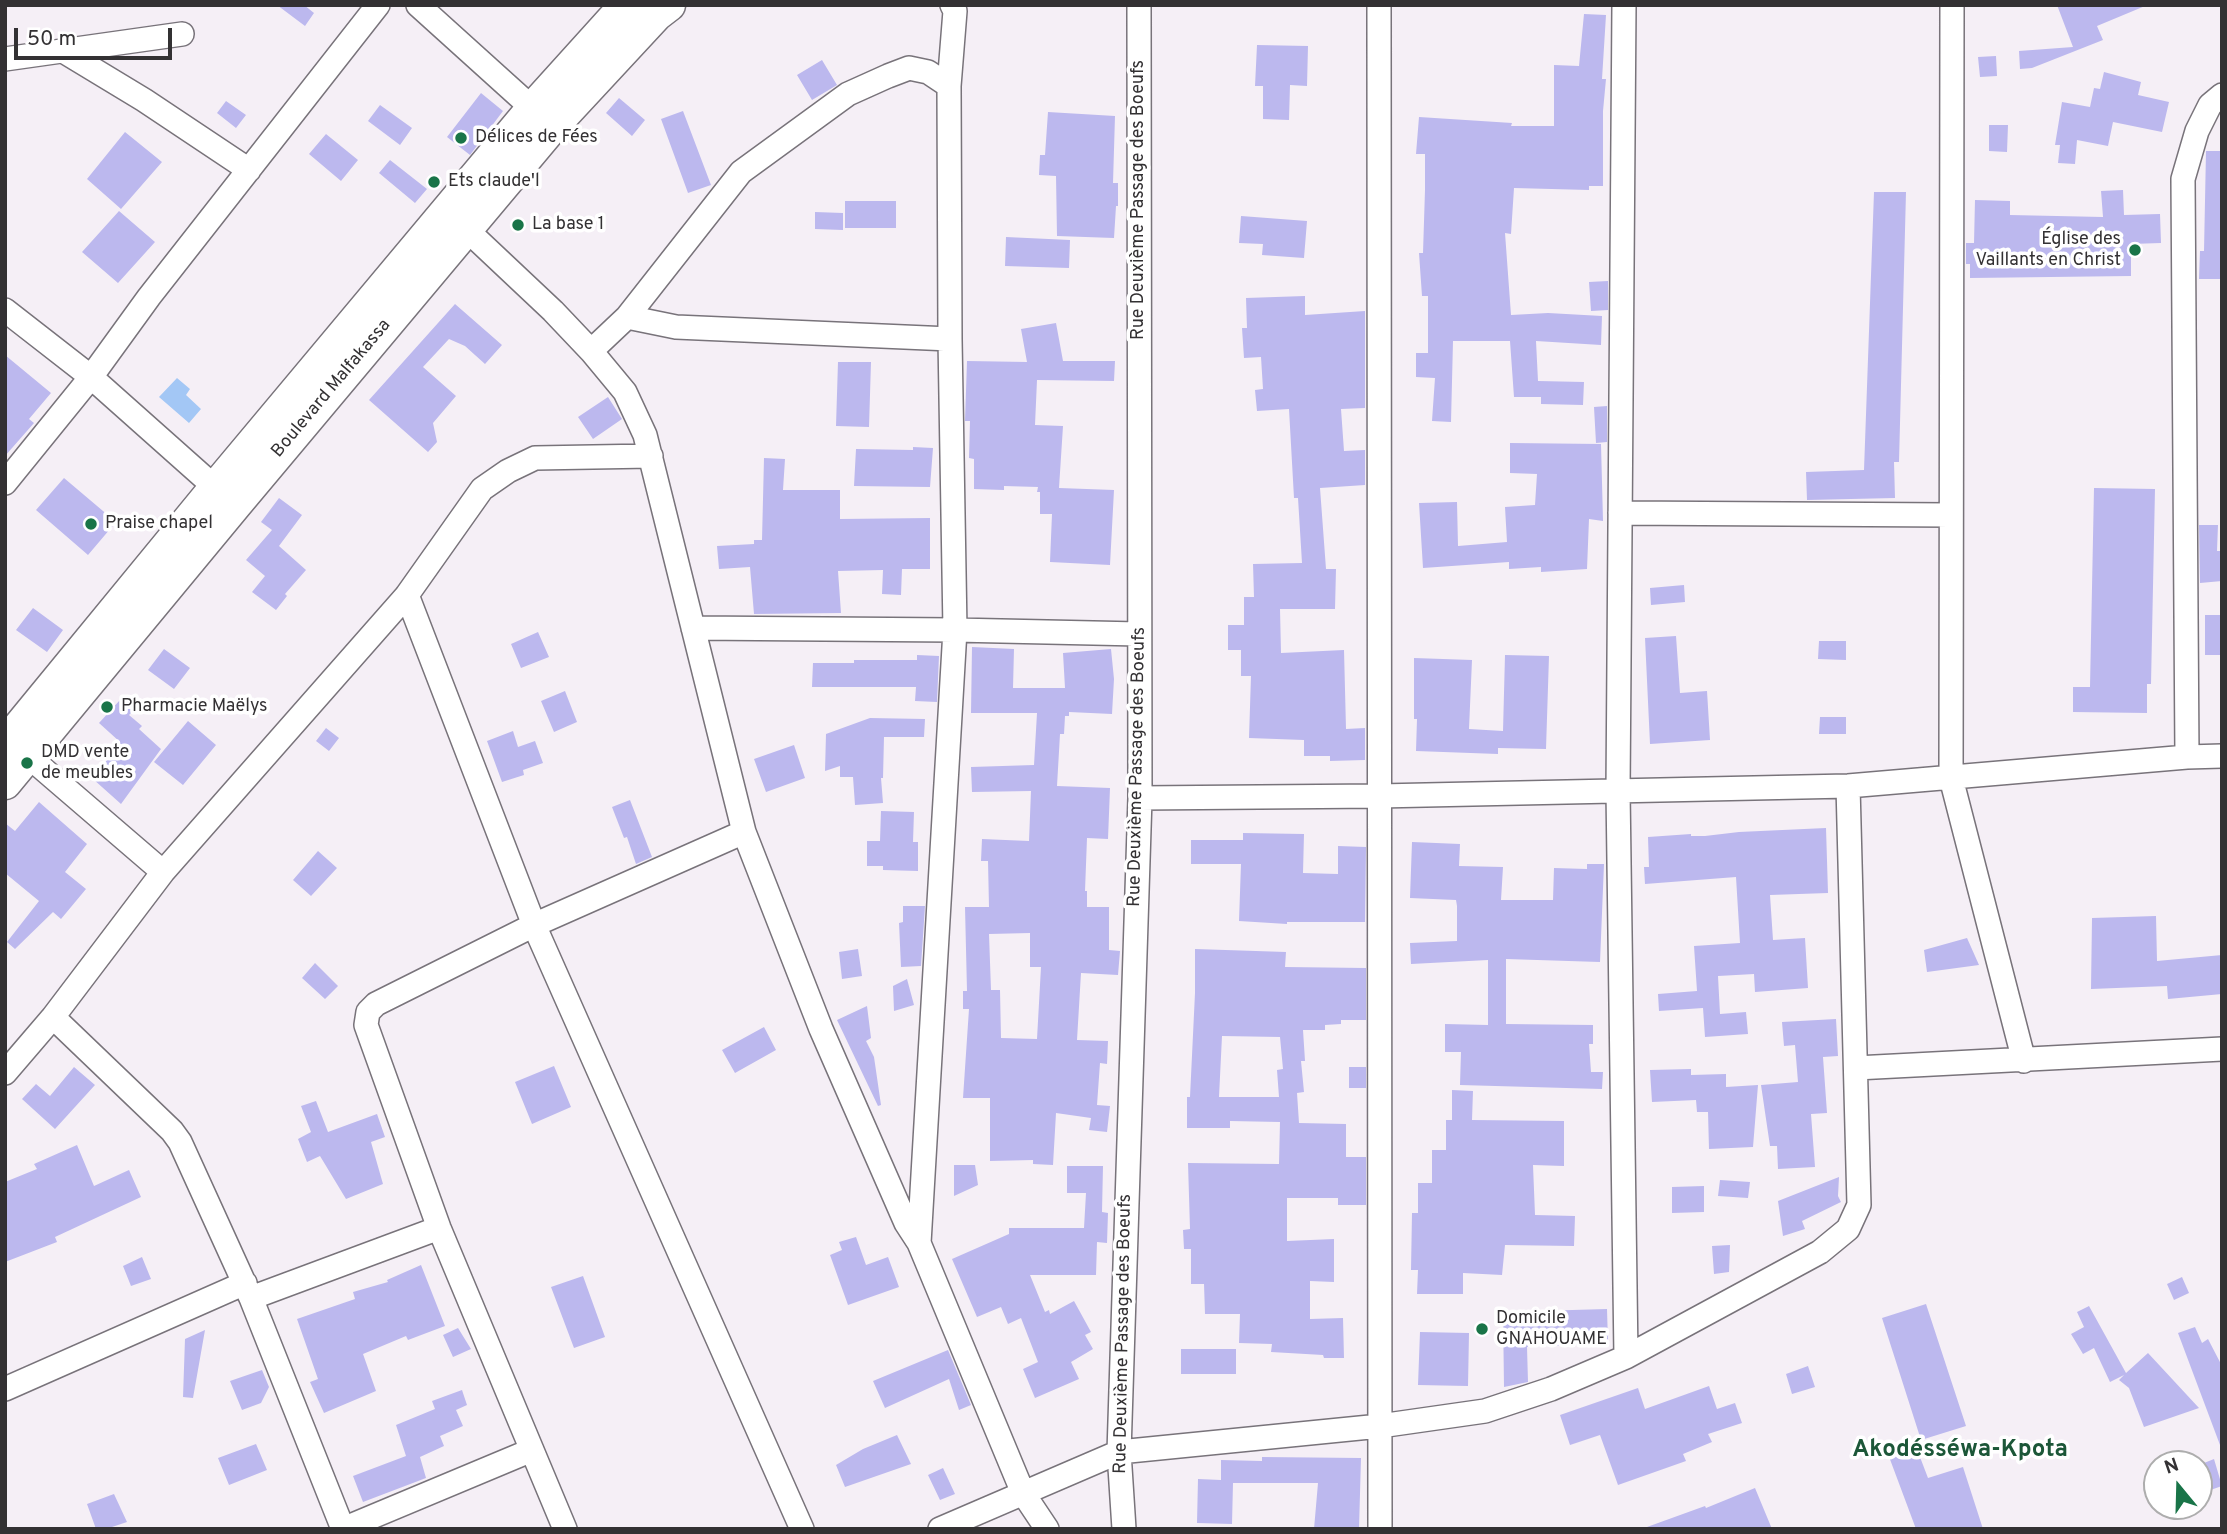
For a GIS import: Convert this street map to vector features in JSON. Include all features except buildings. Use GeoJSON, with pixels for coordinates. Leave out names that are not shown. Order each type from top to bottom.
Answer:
{"type":"FeatureCollection","features":[{"type":"Feature","properties":{"kind":"main road","name":"Boulevard Malfakassa"},"geometry":{"type":"LineString","coordinates":[[5,783],[16,750],[542,117],[626,5]]}},
{"type":"Feature","properties":{"kind":"main road","name":"Boulevard Malfakassa"},"geometry":{"type":"LineString","coordinates":[[225,496],[467,230],[542,117],[669,5]]}},
{"type":"Feature","properties":{"kind":"street"},"geometry":{"type":"LineString","coordinates":[[5,483],[91,377],[149,298],[378,5]]}},
{"type":"Feature","properties":{"kind":"street"},"geometry":{"type":"LineString","coordinates":[[418,5],[542,117]]}},
{"type":"Feature","properties":{"kind":"street"},"geometry":{"type":"LineString","coordinates":[[919,1244],[955,630],[950,339],[949,86],[955,11],[952,5]]}},
{"type":"Feature","properties":{"kind":"street","name":"Rue Deuxième Passage des Boeufs"},"geometry":{"type":"LineString","coordinates":[[1124,1529],[1119,1452],[1140,798],[1139,5]]}},
{"type":"Feature","properties":{"kind":"street"},"geometry":{"type":"LineString","coordinates":[[1379,5],[1380,1529]]}},
{"type":"Feature","properties":{"kind":"street"},"geometry":{"type":"LineString","coordinates":[[1624,5],[1618,791],[1626,1357]]}},
{"type":"Feature","properties":{"kind":"street"},"geometry":{"type":"LineString","coordinates":[[1952,5],[1951,778],[2024,1061]]}},
{"type":"Feature","properties":{"kind":"street"},"geometry":{"type":"LineString","coordinates":[[5,59],[182,34]]}},
{"type":"Feature","properties":{"kind":"street"},"geometry":{"type":"LineString","coordinates":[[63,51],[144,100],[249,170]]}},
{"type":"Feature","properties":{"kind":"street"},"geometry":{"type":"LineString","coordinates":[[591,351],[627,317],[741,172],[848,94],[909,68],[928,72],[949,86]]}},
{"type":"Feature","properties":{"kind":"street"},"geometry":{"type":"LineString","coordinates":[[2187,757],[2183,179],[2197,131],[2210,105],[2222,95]]}},
{"type":"Feature","properties":{"kind":"street"},"geometry":{"type":"LineString","coordinates":[[467,230],[591,351],[625,393],[645,435],[744,832],[821,1028],[906,1223],[919,1244],[1023,1493],[1047,1529]]}},
{"type":"Feature","properties":{"kind":"street"},"geometry":{"type":"LineString","coordinates":[[5,310],[91,377],[225,496]]}},
{"type":"Feature","properties":{"kind":"street"},"geometry":{"type":"LineString","coordinates":[[627,317],[676,327],[950,339]]}},
{"type":"Feature","properties":{"kind":"street"},"geometry":{"type":"LineString","coordinates":[[5,1073],[53,1017],[163,872],[407,595],[482,489],[508,471],[536,458],[651,456]]}},
{"type":"Feature","properties":{"kind":"street"},"geometry":{"type":"LineString","coordinates":[[1620,513],[1951,515]]}},
{"type":"Feature","properties":{"kind":"street"},"geometry":{"type":"LineString","coordinates":[[407,595],[534,925],[802,1529]]}},
{"type":"Feature","properties":{"kind":"street"},"geometry":{"type":"LineString","coordinates":[[693,628],[1139,634]]}},
{"type":"Feature","properties":{"kind":"street"},"geometry":{"type":"LineString","coordinates":[[16,750],[163,872]]}},
{"type":"Feature","properties":{"kind":"street"},"geometry":{"type":"LineString","coordinates":[[1140,798],[1848,786],[2222,756]]}},
{"type":"Feature","properties":{"kind":"street"},"geometry":{"type":"LineString","coordinates":[[940,1529],[1119,1452],[1380,1426],[1485,1411],[1551,1390],[1626,1357],[1820,1252],[1847,1229],[1859,1205],[1848,786]]}},
{"type":"Feature","properties":{"kind":"street"},"geometry":{"type":"LineString","coordinates":[[565,1529],[439,1228],[366,1025],[368,1012],[376,1004],[534,925],[744,832]]}},
{"type":"Feature","properties":{"kind":"street"},"geometry":{"type":"LineString","coordinates":[[53,1017],[172,1131],[180,1142],[248,1291],[343,1529],[532,1450]]}},
{"type":"Feature","properties":{"kind":"street"},"geometry":{"type":"LineString","coordinates":[[1856,1068],[2222,1049]]}},
{"type":"Feature","properties":{"kind":"street"},"geometry":{"type":"LineString","coordinates":[[5,1389],[248,1291],[439,1228]]}},
{"type":"Feature","properties":{"kind":"water"},"geometry":{"type":"Polygon","coordinates":[[[177,378],[190,389],[186,395],[201,409],[189,423],[159,397],[177,378]]]}},
{"type":"Feature","properties":{"kind":"place","name":"Délices de Fées"},"geometry":{"type":"Point","coordinates":[461,138]}},
{"type":"Feature","properties":{"kind":"place","name":"Ets claude'l"},"geometry":{"type":"Point","coordinates":[434,182]}},
{"type":"Feature","properties":{"kind":"place","name":"La base 1"},"geometry":{"type":"Point","coordinates":[518,225]}},
{"type":"Feature","properties":{"kind":"place","name":"Église des Vaillants en Christ"},"geometry":{"type":"Point","coordinates":[2135,250]}},
{"type":"Feature","properties":{"kind":"place","name":"Praise chapel"},"geometry":{"type":"Point","coordinates":[91,524]}},
{"type":"Feature","properties":{"kind":"place","name":"Pharmacie Maëlys"},"geometry":{"type":"Point","coordinates":[107,707]}},
{"type":"Feature","properties":{"kind":"place","name":"DMD vente de meubles"},"geometry":{"type":"Point","coordinates":[27,763]}},
{"type":"Feature","properties":{"kind":"place","name":"Domicile GNAHOUAME"},"geometry":{"type":"Point","coordinates":[1482,1329]}},
{"type":"Feature","properties":{"kind":"district","name":"Akodésséwa-Kpota"},"geometry":{"type":"Point","coordinates":[1960,1451]}}]}
